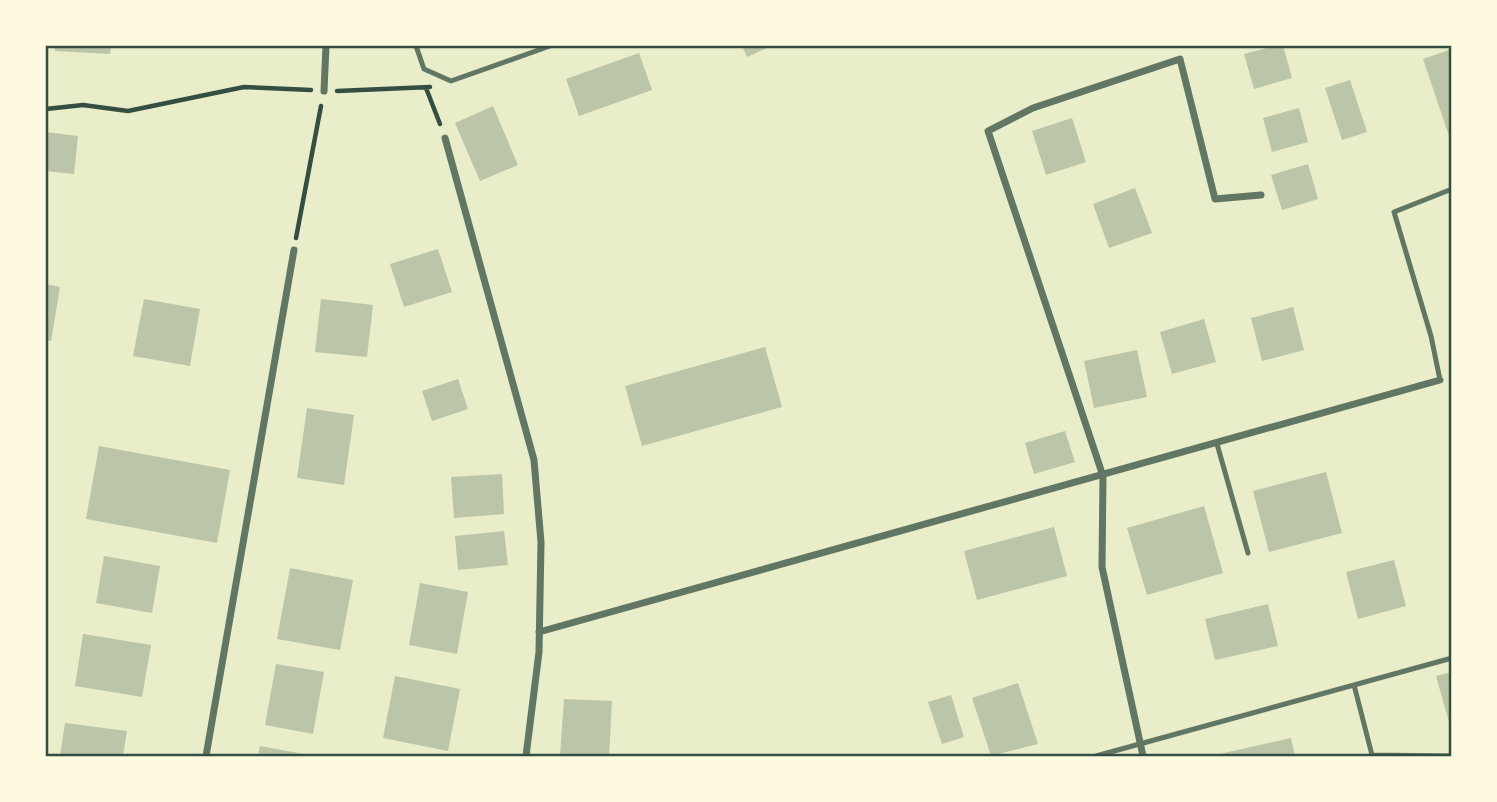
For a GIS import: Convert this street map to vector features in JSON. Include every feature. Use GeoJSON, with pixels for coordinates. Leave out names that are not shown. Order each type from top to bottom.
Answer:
{"type":"FeatureCollection","features":[{"type":"Feature","properties":{"kind":"street"},"geometry":{"type":"LineString","coordinates":[[324,91],[326,46]]}},
{"type":"Feature","properties":{"kind":"street"},"geometry":{"type":"LineString","coordinates":[[1143,757],[1142,742],[1102,567],[1103,476],[988,131],[1033,108],[1180,59],[1215,199],[1261,195]]}},
{"type":"Feature","properties":{"kind":"street"},"geometry":{"type":"LineString","coordinates":[[445,138],[534,460],[541,542],[539,632],[526,757]]}},
{"type":"Feature","properties":{"kind":"street"},"geometry":{"type":"LineString","coordinates":[[206,757],[294,250]]}},
{"type":"Feature","properties":{"kind":"street"},"geometry":{"type":"LineString","coordinates":[[539,632],[1440,380]]}},
{"type":"Feature","properties":{"kind":"lane"},"geometry":{"type":"LineString","coordinates":[[416,46],[424,69],[451,81],[550,46]]}},
{"type":"Feature","properties":{"kind":"lane"},"geometry":{"type":"LineString","coordinates":[[1440,380],[1431,336],[1394,212],[1451,189]]}},
{"type":"Feature","properties":{"kind":"lane"},"geometry":{"type":"LineString","coordinates":[[1216,444],[1248,553]]}},
{"type":"Feature","properties":{"kind":"lane"},"geometry":{"type":"LineString","coordinates":[[1096,757],[1451,658]]}},
{"type":"Feature","properties":{"kind":"lane"},"geometry":{"type":"LineString","coordinates":[[1354,685],[1372,755],[1451,756]]}},
{"type":"Feature","properties":{"kind":"path"},"geometry":{"type":"LineString","coordinates":[[46,109],[82,105],[128,111],[244,87],[324,91],[426,89],[451,81]]}},
{"type":"Feature","properties":{"kind":"path"},"geometry":{"type":"LineString","coordinates":[[426,89],[445,138]]}},
{"type":"Feature","properties":{"kind":"path"},"geometry":{"type":"LineString","coordinates":[[294,250],[324,91]]}},
{"type":"Feature","properties":{"kind":"building"},"geometry":{"type":"Polygon","coordinates":[[[55,46],[111,46],[110,54],[55,51],[55,46]]]}},
{"type":"Feature","properties":{"kind":"building"},"geometry":{"type":"Polygon","coordinates":[[[742,46],[771,46],[747,57],[742,46]]]}},
{"type":"Feature","properties":{"kind":"building"},"geometry":{"type":"Polygon","coordinates":[[[1283,46],[1292,78],[1254,89],[1244,54],[1283,46]]]}},
{"type":"Feature","properties":{"kind":"building"},"geometry":{"type":"Polygon","coordinates":[[[1452,49],[1452,135],[1449,136],[1423,59],[1452,49]]]}},
{"type":"Feature","properties":{"kind":"building"},"geometry":{"type":"Polygon","coordinates":[[[639,53],[652,90],[579,116],[566,79],[639,53]]]}},
{"type":"Feature","properties":{"kind":"building"},"geometry":{"type":"Polygon","coordinates":[[[1350,80],[1367,132],[1342,140],[1325,88],[1350,80]]]}},
{"type":"Feature","properties":{"kind":"building"},"geometry":{"type":"Polygon","coordinates":[[[493,106],[518,165],[480,181],[455,123],[493,106]]]}},
{"type":"Feature","properties":{"kind":"building"},"geometry":{"type":"Polygon","coordinates":[[[1299,108],[1308,142],[1272,152],[1263,118],[1299,108]]]}},
{"type":"Feature","properties":{"kind":"building"},"geometry":{"type":"Polygon","coordinates":[[[1072,118],[1086,162],[1046,175],[1032,131],[1072,118]]]}},
{"type":"Feature","properties":{"kind":"building"},"geometry":{"type":"Polygon","coordinates":[[[46,132],[78,136],[74,174],[46,171],[46,132]]]}},
{"type":"Feature","properties":{"kind":"building"},"geometry":{"type":"Polygon","coordinates":[[[1308,164],[1318,199],[1282,210],[1271,175],[1308,164]]]}},
{"type":"Feature","properties":{"kind":"building"},"geometry":{"type":"Polygon","coordinates":[[[1135,188],[1152,233],[1109,248],[1093,204],[1135,188]]]}},
{"type":"Feature","properties":{"kind":"building"},"geometry":{"type":"Polygon","coordinates":[[[438,249],[452,292],[404,307],[390,264],[438,249]]]}},
{"type":"Feature","properties":{"kind":"building"},"geometry":{"type":"Polygon","coordinates":[[[46,284],[60,287],[51,341],[46,340],[46,284]]]}},
{"type":"Feature","properties":{"kind":"building"},"geometry":{"type":"Polygon","coordinates":[[[144,299],[200,309],[190,366],[133,356],[144,299]]]}},
{"type":"Feature","properties":{"kind":"building"},"geometry":{"type":"Polygon","coordinates":[[[321,299],[373,305],[367,357],[315,352],[321,299]]]}},
{"type":"Feature","properties":{"kind":"building"},"geometry":{"type":"Polygon","coordinates":[[[1293,307],[1304,350],[1262,361],[1251,318],[1293,307]]]}},
{"type":"Feature","properties":{"kind":"building"},"geometry":{"type":"Polygon","coordinates":[[[1204,319],[1216,362],[1172,374],[1160,332],[1204,319]]]}},
{"type":"Feature","properties":{"kind":"building"},"geometry":{"type":"Polygon","coordinates":[[[765,347],[782,407],[642,446],[625,386],[765,347]]]}},
{"type":"Feature","properties":{"kind":"building"},"geometry":{"type":"Polygon","coordinates":[[[1137,350],[1147,397],[1094,408],[1084,361],[1137,350]]]}},
{"type":"Feature","properties":{"kind":"building"},"geometry":{"type":"Polygon","coordinates":[[[458,379],[468,409],[432,421],[422,391],[458,379]]]}},
{"type":"Feature","properties":{"kind":"building"},"geometry":{"type":"Polygon","coordinates":[[[307,408],[354,415],[344,485],[297,478],[307,408]]]}},
{"type":"Feature","properties":{"kind":"building"},"geometry":{"type":"Polygon","coordinates":[[[1065,431],[1075,462],[1034,474],[1025,443],[1065,431]]]}},
{"type":"Feature","properties":{"kind":"building"},"geometry":{"type":"Polygon","coordinates":[[[99,446],[230,470],[217,543],[86,519],[99,446]]]}},
{"type":"Feature","properties":{"kind":"building"},"geometry":{"type":"Polygon","coordinates":[[[1326,472],[1342,533],[1269,552],[1253,491],[1326,472]]]}},
{"type":"Feature","properties":{"kind":"building"},"geometry":{"type":"Polygon","coordinates":[[[502,474],[504,514],[454,518],[451,477],[502,474]]]}},
{"type":"Feature","properties":{"kind":"building"},"geometry":{"type":"Polygon","coordinates":[[[1204,506],[1223,573],[1147,595],[1127,528],[1204,506]]]}},
{"type":"Feature","properties":{"kind":"building"},"geometry":{"type":"Polygon","coordinates":[[[1054,527],[1067,576],[977,600],[964,551],[1054,527]]]}},
{"type":"Feature","properties":{"kind":"building"},"geometry":{"type":"Polygon","coordinates":[[[504,531],[508,565],[458,570],[455,536],[504,531]]]}},
{"type":"Feature","properties":{"kind":"building"},"geometry":{"type":"Polygon","coordinates":[[[104,556],[160,566],[152,613],[96,603],[104,556]]]}},
{"type":"Feature","properties":{"kind":"building"},"geometry":{"type":"Polygon","coordinates":[[[1394,560],[1406,606],[1358,619],[1346,572],[1394,560]]]}},
{"type":"Feature","properties":{"kind":"building"},"geometry":{"type":"Polygon","coordinates":[[[290,568],[353,580],[340,650],[277,639],[290,568]]]}},
{"type":"Feature","properties":{"kind":"building"},"geometry":{"type":"Polygon","coordinates":[[[420,583],[468,592],[457,654],[409,645],[420,583]]]}},
{"type":"Feature","properties":{"kind":"building"},"geometry":{"type":"Polygon","coordinates":[[[1268,604],[1278,646],[1215,660],[1205,619],[1268,604]]]}},
{"type":"Feature","properties":{"kind":"building"},"geometry":{"type":"Polygon","coordinates":[[[83,634],[151,645],[142,697],[75,686],[83,634]]]}},
{"type":"Feature","properties":{"kind":"building"},"geometry":{"type":"Polygon","coordinates":[[[276,664],[324,672],[313,734],[265,725],[276,664]]]}},
{"type":"Feature","properties":{"kind":"building"},"geometry":{"type":"Polygon","coordinates":[[[1452,672],[1452,729],[1451,729],[1436,676],[1452,672]]]}},
{"type":"Feature","properties":{"kind":"building"},"geometry":{"type":"Polygon","coordinates":[[[395,676],[460,689],[448,751],[383,738],[395,676]]]}},
{"type":"Feature","properties":{"kind":"building"},"geometry":{"type":"Polygon","coordinates":[[[1018,683],[1038,744],[991,756],[972,698],[1018,683]]]}},
{"type":"Feature","properties":{"kind":"building"},"geometry":{"type":"Polygon","coordinates":[[[951,695],[964,737],[942,744],[928,702],[951,695]]]}},
{"type":"Feature","properties":{"kind":"building"},"geometry":{"type":"Polygon","coordinates":[[[564,699],[612,701],[609,756],[560,756],[564,699]]]}},
{"type":"Feature","properties":{"kind":"building"},"geometry":{"type":"Polygon","coordinates":[[[65,723],[127,731],[123,756],[60,756],[65,723]]]}},
{"type":"Feature","properties":{"kind":"building"},"geometry":{"type":"Polygon","coordinates":[[[1291,738],[1295,756],[1215,756],[1215,755],[1291,738]]]}},
{"type":"Feature","properties":{"kind":"building"},"geometry":{"type":"Polygon","coordinates":[[[260,746],[309,755],[309,756],[258,756],[260,746]]]}}]}
